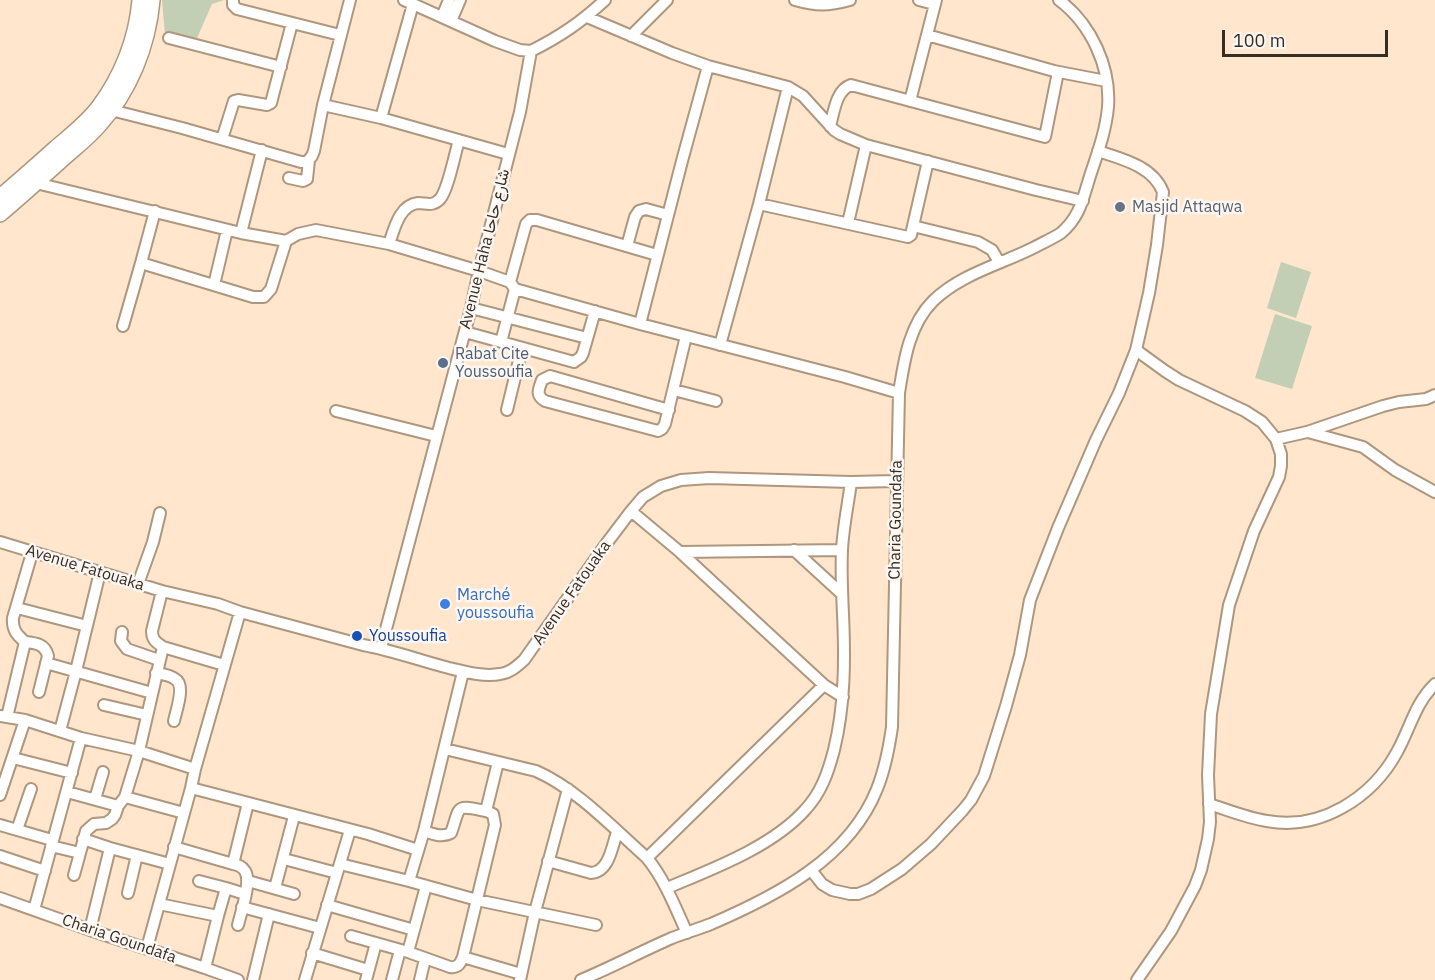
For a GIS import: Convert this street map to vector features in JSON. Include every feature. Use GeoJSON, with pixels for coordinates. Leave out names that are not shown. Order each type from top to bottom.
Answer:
{"type":"FeatureCollection","features":[{"type":"Feature","properties":{"kind":"street"},"geometry":{"type":"LineString","coordinates":[[5,196],[36,183],[89,136],[105,109],[126,58],[134,35],[140,0]]}},
{"type":"Feature","properties":{"kind":"street"},"geometry":{"type":"LineString","coordinates":[[0,214],[5,196],[79,128],[105,109],[126,87],[147,33],[152,0]]}},
{"type":"Feature","properties":{"kind":"street"},"geometry":{"type":"LineString","coordinates":[[233,0],[233,5],[237,9],[340,35]]}},
{"type":"Feature","properties":{"kind":"street"},"geometry":{"type":"LineString","coordinates":[[289,178],[303,181],[307,179],[309,160],[314,151],[323,105],[350,0]]}},
{"type":"Feature","properties":{"kind":"street"},"geometry":{"type":"LineString","coordinates":[[446,19],[448,0]]}},
{"type":"Feature","properties":{"kind":"street"},"geometry":{"type":"LineString","coordinates":[[446,19],[460,0]]}},
{"type":"Feature","properties":{"kind":"street"},"geometry":{"type":"LineString","coordinates":[[381,118],[409,2],[512,48],[531,51],[556,39],[605,0]]}},
{"type":"Feature","properties":{"kind":"street"},"geometry":{"type":"LineString","coordinates":[[630,36],[667,0]]}},
{"type":"Feature","properties":{"kind":"street"},"geometry":{"type":"LineString","coordinates":[[795,0],[826,5],[850,0]]}},
{"type":"Feature","properties":{"kind":"street"},"geometry":{"type":"LineString","coordinates":[[910,101],[935,2],[920,0]]}},
{"type":"Feature","properties":{"kind":"street","name":"Charia Goundafa"},"geometry":{"type":"LineString","coordinates":[[581,980],[752,904],[811,870],[837,848],[864,814],[876,790],[887,759],[892,727],[899,393],[908,345],[923,313],[932,302],[959,281],[1022,254],[1059,234],[1077,215],[1105,128],[1108,106],[1101,58],[1095,42],[1077,16],[1059,0]]}},
{"type":"Feature","properties":{"kind":"street"},"geometry":{"type":"LineString","coordinates":[[587,16],[630,36],[708,66],[788,87],[803,96],[834,130],[846,138],[1083,201]]}},
{"type":"Feature","properties":{"kind":"street"},"geometry":{"type":"LineString","coordinates":[[222,139],[234,101],[270,105],[292,23]]}},
{"type":"Feature","properties":{"kind":"street"},"geometry":{"type":"LineString","coordinates":[[927,35],[1058,72],[1106,81]]}},
{"type":"Feature","properties":{"kind":"street"},"geometry":{"type":"LineString","coordinates":[[169,38],[280,67]]}},
{"type":"Feature","properties":{"kind":"street","name":"Avenue Haha شارع حاحا"},"geometry":{"type":"LineString","coordinates":[[381,648],[465,332],[520,112],[531,51]]}},
{"type":"Feature","properties":{"kind":"street"},"geometry":{"type":"LineString","coordinates":[[640,324],[708,66]]}},
{"type":"Feature","properties":{"kind":"street"},"geometry":{"type":"LineString","coordinates":[[830,126],[840,94],[846,86],[858,86],[1045,137],[1058,72]]}},
{"type":"Feature","properties":{"kind":"street"},"geometry":{"type":"LineString","coordinates":[[720,345],[788,87]]}},
{"type":"Feature","properties":{"kind":"street"},"geometry":{"type":"LineString","coordinates":[[323,105],[381,118],[508,154]]}},
{"type":"Feature","properties":{"kind":"street"},"geometry":{"type":"LineString","coordinates":[[105,109],[301,162],[309,160]]}},
{"type":"Feature","properties":{"kind":"street"},"geometry":{"type":"LineString","coordinates":[[389,244],[399,217],[407,208],[417,203],[429,205],[435,203],[443,196],[459,140]]}},
{"type":"Feature","properties":{"kind":"street"},"geometry":{"type":"LineString","coordinates":[[848,223],[866,145]]}},
{"type":"Feature","properties":{"kind":"street"},"geometry":{"type":"LineString","coordinates":[[241,233],[262,150]]}},
{"type":"Feature","properties":{"kind":"street"},"geometry":{"type":"LineString","coordinates":[[811,870],[822,884],[832,890],[858,894],[871,889],[902,869],[931,844],[970,800],[984,776],[1006,706],[1030,600],[1058,528],[1136,350],[1149,293],[1163,192],[1153,175],[1145,169],[1098,151]]}},
{"type":"Feature","properties":{"kind":"street"},"geometry":{"type":"LineString","coordinates":[[759,204],[906,237],[910,236],[928,161]]}},
{"type":"Feature","properties":{"kind":"street"},"geometry":{"type":"LineString","coordinates":[[36,183],[227,230],[286,242]]}},
{"type":"Feature","properties":{"kind":"street"},"geometry":{"type":"LineString","coordinates":[[627,246],[635,217],[639,211],[646,209],[668,215]]}},
{"type":"Feature","properties":{"kind":"street"},"geometry":{"type":"LineString","coordinates":[[123,326],[155,211]]}},
{"type":"Feature","properties":{"kind":"street"},"geometry":{"type":"LineString","coordinates":[[501,342],[526,224],[530,220],[537,220],[657,255]]}},
{"type":"Feature","properties":{"kind":"street"},"geometry":{"type":"LineString","coordinates":[[914,226],[978,242],[992,250],[999,262]]}},
{"type":"Feature","properties":{"kind":"street"},"geometry":{"type":"LineString","coordinates":[[214,285],[227,230]]}},
{"type":"Feature","properties":{"kind":"street"},"geometry":{"type":"LineString","coordinates":[[141,263],[253,297],[264,297],[271,289],[286,242],[298,234],[315,230],[389,244],[479,271],[512,285],[595,312],[899,393]]}},
{"type":"Feature","properties":{"kind":"street"},"geometry":{"type":"LineString","coordinates":[[471,308],[587,338]]}},
{"type":"Feature","properties":{"kind":"street"},"geometry":{"type":"LineString","coordinates":[[465,332],[574,362],[581,357],[595,312]]}},
{"type":"Feature","properties":{"kind":"street"},"geometry":{"type":"LineString","coordinates":[[669,410],[550,376],[542,380],[538,393],[539,397],[545,401],[658,431],[664,427],[669,410],[674,390],[686,336]]}},
{"type":"Feature","properties":{"kind":"street"},"geometry":{"type":"LineString","coordinates":[[507,410],[522,348]]}},
{"type":"Feature","properties":{"kind":"street"},"geometry":{"type":"LineString","coordinates":[[1136,350],[1179,380],[1254,415],[1276,439],[1281,454],[1279,477],[1258,521],[1229,605],[1210,719],[1208,839],[1201,870],[1171,931],[1137,980]]}},
{"type":"Feature","properties":{"kind":"street"},"geometry":{"type":"LineString","coordinates":[[674,390],[716,400]]}},
{"type":"Feature","properties":{"kind":"street"},"geometry":{"type":"LineString","coordinates":[[1276,439],[1307,432],[1383,406],[1426,399],[1435,395]]}},
{"type":"Feature","properties":{"kind":"street"},"geometry":{"type":"LineString","coordinates":[[336,411],[436,436]]}},
{"type":"Feature","properties":{"kind":"street"},"geometry":{"type":"LineString","coordinates":[[1307,432],[1363,447],[1395,470],[1435,492]]}},
{"type":"Feature","properties":{"kind":"street","name":"Avenue Fatouaka"},"geometry":{"type":"LineString","coordinates":[[0,542],[162,591],[218,604],[240,612],[381,648],[463,672],[502,674],[524,660],[631,511],[644,497],[661,486],[681,480],[709,478],[851,482],[896,480]]}},
{"type":"Feature","properties":{"kind":"street"},"geometry":{"type":"LineString","coordinates":[[667,888],[713,869],[788,827],[805,811],[825,780],[837,737],[843,697],[842,550],[851,482]]}},
{"type":"Feature","properties":{"kind":"street"},"geometry":{"type":"LineString","coordinates":[[631,511],[680,552],[824,685],[843,697]]}},
{"type":"Feature","properties":{"kind":"street"},"geometry":{"type":"LineString","coordinates":[[138,584],[153,542],[160,513]]}},
{"type":"Feature","properties":{"kind":"street"},"geometry":{"type":"LineString","coordinates":[[794,550],[842,594]]}},
{"type":"Feature","properties":{"kind":"street"},"geometry":{"type":"LineString","coordinates":[[680,552],[842,550]]}},
{"type":"Feature","properties":{"kind":"street"},"geometry":{"type":"LineString","coordinates":[[32,553],[13,625],[14,630],[26,642],[40,644],[45,648],[48,656],[39,692]]}},
{"type":"Feature","properties":{"kind":"street"},"geometry":{"type":"LineString","coordinates":[[60,731],[100,572]]}},
{"type":"Feature","properties":{"kind":"street"},"geometry":{"type":"LineString","coordinates":[[162,591],[152,631],[155,642],[163,647],[224,665]]}},
{"type":"Feature","properties":{"kind":"street"},"geometry":{"type":"LineString","coordinates":[[17,608],[87,626]]}},
{"type":"Feature","properties":{"kind":"street"},"geometry":{"type":"LineString","coordinates":[[147,948],[240,612]]}},
{"type":"Feature","properties":{"kind":"street"},"geometry":{"type":"LineString","coordinates":[[122,632],[120,641],[124,647],[159,660]]}},
{"type":"Feature","properties":{"kind":"street"},"geometry":{"type":"LineString","coordinates":[[26,642],[4,716],[81,738],[139,751],[195,769]]}},
{"type":"Feature","properties":{"kind":"street"},"geometry":{"type":"LineString","coordinates":[[74,875],[83,839],[90,827],[106,823],[115,815],[122,802],[139,751],[163,647]]}},
{"type":"Feature","properties":{"kind":"street"},"geometry":{"type":"LineString","coordinates":[[46,663],[152,693]]}},
{"type":"Feature","properties":{"kind":"street"},"geometry":{"type":"LineString","coordinates":[[409,881],[424,831],[463,672]]}},
{"type":"Feature","properties":{"kind":"street"},"geometry":{"type":"LineString","coordinates":[[156,673],[175,678],[180,683],[181,689],[174,721]]}},
{"type":"Feature","properties":{"kind":"street"},"geometry":{"type":"LineString","coordinates":[[1209,804],[1268,822],[1304,822],[1333,813],[1360,797],[1382,775],[1400,747],[1416,708],[1435,684]]}},
{"type":"Feature","properties":{"kind":"street"},"geometry":{"type":"LineString","coordinates":[[646,858],[824,685]]}},
{"type":"Feature","properties":{"kind":"street"},"geometry":{"type":"LineString","coordinates":[[104,705],[147,715]]}},
{"type":"Feature","properties":{"kind":"street"},"geometry":{"type":"LineString","coordinates":[[0,793],[24,720]]}},
{"type":"Feature","properties":{"kind":"street"},"geometry":{"type":"LineString","coordinates":[[34,910],[81,738]]}},
{"type":"Feature","properties":{"kind":"street"},"geometry":{"type":"LineString","coordinates":[[445,749],[536,771],[568,789],[658,871],[687,933]]}},
{"type":"Feature","properties":{"kind":"street"},"geometry":{"type":"LineString","coordinates":[[13,758],[72,773]]}},
{"type":"Feature","properties":{"kind":"street"},"geometry":{"type":"LineString","coordinates":[[486,811],[498,762]]}},
{"type":"Feature","properties":{"kind":"street"},"geometry":{"type":"LineString","coordinates":[[95,799],[103,772]]}},
{"type":"Feature","properties":{"kind":"street"},"geometry":{"type":"LineString","coordinates":[[191,788],[368,834],[418,850]]}},
{"type":"Feature","properties":{"kind":"street"},"geometry":{"type":"LineString","coordinates":[[17,830],[31,789]]}},
{"type":"Feature","properties":{"kind":"street"},"geometry":{"type":"LineString","coordinates":[[463,957],[520,977],[568,789]]}},
{"type":"Feature","properties":{"kind":"street"},"geometry":{"type":"LineString","coordinates":[[67,792],[95,799],[184,813]]}},
{"type":"Feature","properties":{"kind":"street"},"geometry":{"type":"LineString","coordinates":[[233,864],[248,803]]}},
{"type":"Feature","properties":{"kind":"street"},"geometry":{"type":"LineString","coordinates":[[351,936],[454,968],[460,964],[495,825],[492,814],[465,807],[457,813],[451,833],[447,836],[424,831]]}},
{"type":"Feature","properties":{"kind":"street"},"geometry":{"type":"LineString","coordinates":[[275,888],[294,816]]}},
{"type":"Feature","properties":{"kind":"street"},"geometry":{"type":"LineString","coordinates":[[0,825],[80,853]]}},
{"type":"Feature","properties":{"kind":"street"},"geometry":{"type":"LineString","coordinates":[[305,980],[350,830]]}},
{"type":"Feature","properties":{"kind":"street"},"geometry":{"type":"LineString","coordinates":[[548,861],[598,873],[605,866],[617,832]]}},
{"type":"Feature","properties":{"kind":"street"},"geometry":{"type":"LineString","coordinates":[[83,839],[170,864]]}},
{"type":"Feature","properties":{"kind":"street"},"geometry":{"type":"LineString","coordinates":[[174,847],[244,868],[248,881],[238,925]]}},
{"type":"Feature","properties":{"kind":"street"},"geometry":{"type":"LineString","coordinates":[[90,930],[110,848]]}},
{"type":"Feature","properties":{"kind":"street"},"geometry":{"type":"LineString","coordinates":[[128,893],[138,855]]}},
{"type":"Feature","properties":{"kind":"street"},"geometry":{"type":"LineString","coordinates":[[0,856],[45,871]]}},
{"type":"Feature","properties":{"kind":"street"},"geometry":{"type":"LineString","coordinates":[[284,859],[409,881],[477,900],[596,925]]}},
{"type":"Feature","properties":{"kind":"street"},"geometry":{"type":"LineString","coordinates":[[199,881],[245,894]]}},
{"type":"Feature","properties":{"kind":"street"},"geometry":{"type":"LineString","coordinates":[[248,881],[294,894]]}},
{"type":"Feature","properties":{"kind":"street"},"geometry":{"type":"LineString","coordinates":[[392,980],[414,930],[426,886]]}},
{"type":"Feature","properties":{"kind":"street"},"geometry":{"type":"LineString","coordinates":[[205,968],[226,888]]}},
{"type":"Feature","properties":{"kind":"street","name":"Charia Goundafa"},"geometry":{"type":"LineString","coordinates":[[0,898],[238,980]]}},
{"type":"Feature","properties":{"kind":"street"},"geometry":{"type":"LineString","coordinates":[[159,904],[218,916]]}},
{"type":"Feature","properties":{"kind":"street"},"geometry":{"type":"LineString","coordinates":[[327,905],[414,930]]}},
{"type":"Feature","properties":{"kind":"street"},"geometry":{"type":"LineString","coordinates":[[242,907],[320,928]]}},
{"type":"Feature","properties":{"kind":"street"},"geometry":{"type":"LineString","coordinates":[[253,980],[269,914]]}},
{"type":"Feature","properties":{"kind":"street"},"geometry":{"type":"LineString","coordinates":[[312,953],[367,975],[376,943]]}},
{"type":"Feature","properties":{"kind":"street"},"geometry":{"type":"LineString","coordinates":[[420,980],[425,959]]}},
{"type":"Feature","properties":{"kind":"green space"},"geometry":{"type":"Polygon","coordinates":[[[162,0],[224,0],[212,4],[197,38],[165,34],[162,0]]]}},
{"type":"Feature","properties":{"kind":"green space"},"geometry":{"type":"Polygon","coordinates":[[[1281,262],[1311,272],[1296,318],[1267,308],[1281,262]]]}},
{"type":"Feature","properties":{"kind":"green space"},"geometry":{"type":"Polygon","coordinates":[[[1275,314],[1312,326],[1292,389],[1255,378],[1275,314]]]}},
{"type":"Feature","properties":{"kind":"place","name":"Masjid Attaqwa"},"geometry":{"type":"Point","coordinates":[1120,207]}},
{"type":"Feature","properties":{"kind":"place","name":"Rabat Cite Youssoufia"},"geometry":{"type":"Point","coordinates":[443,363]}},
{"type":"Feature","properties":{"kind":"place","name":"Marché youssoufia"},"geometry":{"type":"Point","coordinates":[445,604]}},
{"type":"Feature","properties":{"kind":"place","name":"Youssoufia"},"geometry":{"type":"Point","coordinates":[357,636]}}]}
